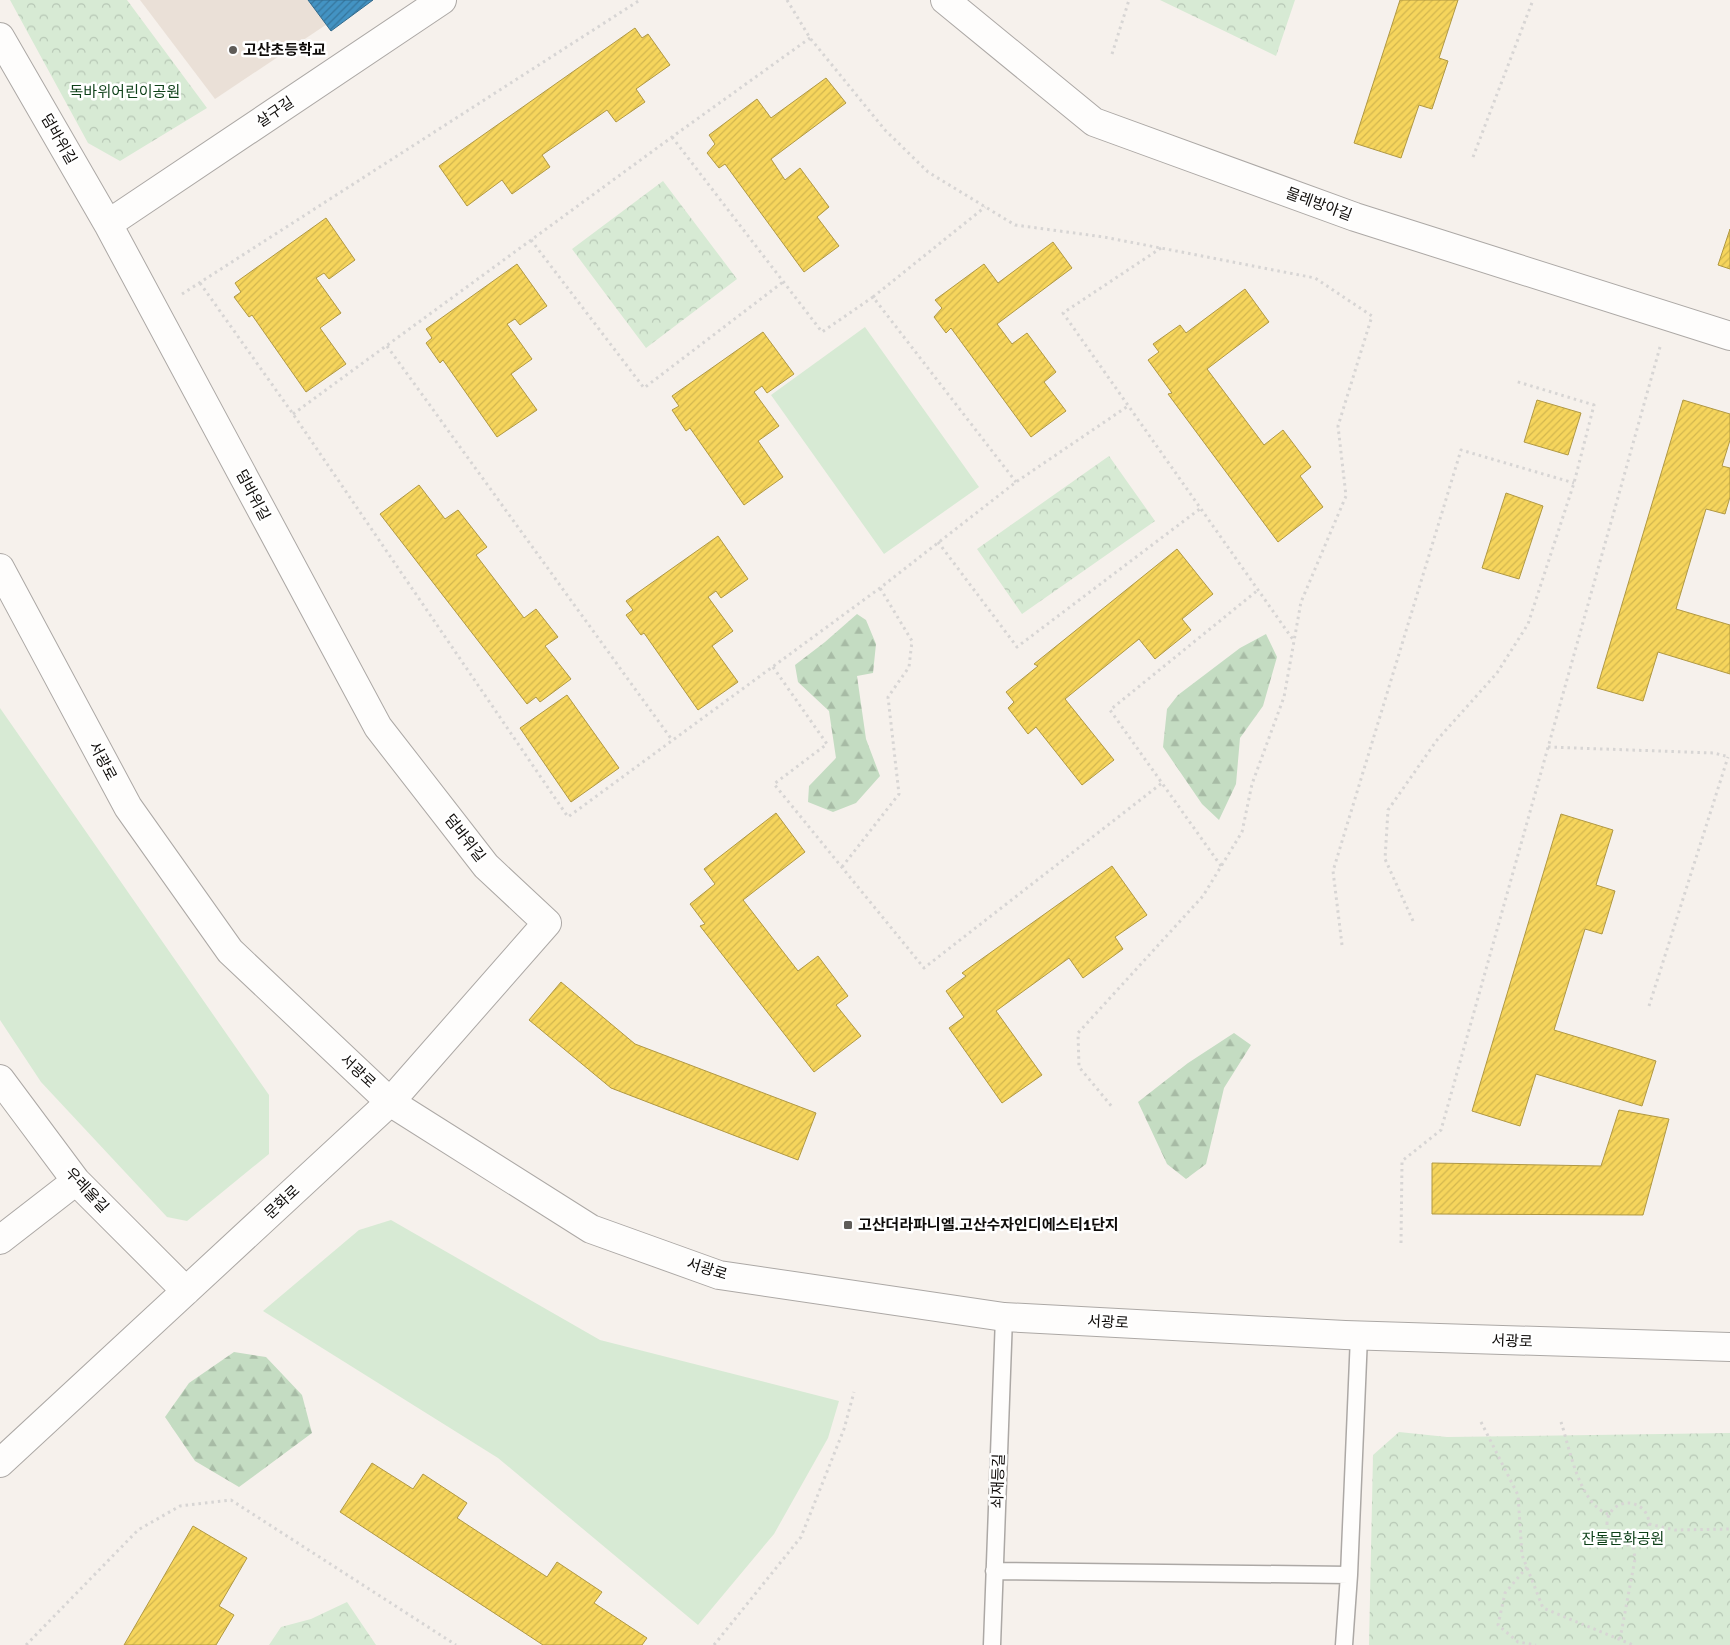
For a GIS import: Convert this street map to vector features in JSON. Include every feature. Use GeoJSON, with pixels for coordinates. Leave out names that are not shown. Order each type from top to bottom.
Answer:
{"type":"FeatureCollection","features":[{"type":"Feature","properties":{"kind":"street","name":"살구길"},"geometry":{"type":"LineString","coordinates":[[108,224],[442,0]]}},
{"type":"Feature","properties":{"kind":"street","name":"물레방아길"},"geometry":{"type":"LineString","coordinates":[[945,0],[1094,122],[1356,217],[1730,336]]}},
{"type":"Feature","properties":{"kind":"street","name":"덤바위길"},"geometry":{"type":"LineString","coordinates":[[0,37],[108,224],[378,727],[486,866],[547,923]]}},
{"type":"Feature","properties":{"kind":"street","name":"서광로"},"geometry":{"type":"LineString","coordinates":[[0,568],[128,808],[230,952],[390,1102],[591,1228],[719,1275],[1004,1316],[1359,1336],[1730,1347]]}},
{"type":"Feature","properties":{"kind":"street","name":"문화로"},"geometry":{"type":"LineString","coordinates":[[0,1463],[390,1102],[547,923]]}},
{"type":"Feature","properties":{"kind":"street","name":"우레울길"},"geometry":{"type":"LineString","coordinates":[[0,1079],[76,1181],[186,1291]]}},
{"type":"Feature","properties":{"kind":"street"},"geometry":{"type":"LineString","coordinates":[[0,1240],[76,1181]]}},
{"type":"Feature","properties":{"kind":"lane","name":"쇠재등길"},"geometry":{"type":"LineString","coordinates":[[992,1645],[1004,1316]]}},
{"type":"Feature","properties":{"kind":"lane"},"geometry":{"type":"LineString","coordinates":[[1344,1645],[1349,1575],[1359,1336]]}},
{"type":"Feature","properties":{"kind":"lane"},"geometry":{"type":"LineString","coordinates":[[994,1571],[1349,1575]]}},
{"type":"Feature","properties":{"kind":"path"},"geometry":{"type":"LineString","coordinates":[[155,312],[640,0]]}},
{"type":"Feature","properties":{"kind":"path"},"geometry":{"type":"LineString","coordinates":[[787,0],[810,38],[885,130],[928,172],[1015,225],[1104,237],[1315,278],[1372,316],[1338,426],[1346,496],[1301,602],[1284,698],[1252,784],[1242,832],[1203,896],[1078,1033],[1079,1067],[1113,1108]]}},
{"type":"Feature","properties":{"kind":"path"},"geometry":{"type":"LineString","coordinates":[[1112,54],[1129,0]]}},
{"type":"Feature","properties":{"kind":"path"},"geometry":{"type":"LineString","coordinates":[[1473,156],[1533,0]]}},
{"type":"Feature","properties":{"kind":"path"},"geometry":{"type":"LineString","coordinates":[[293,414],[810,38]]}},
{"type":"Feature","properties":{"kind":"path"},"geometry":{"type":"LineString","coordinates":[[672,137],[822,332],[873,297],[985,207]]}},
{"type":"Feature","properties":{"kind":"path"},"geometry":{"type":"LineString","coordinates":[[532,240],[644,388],[783,282]]}},
{"type":"Feature","properties":{"kind":"path"},"geometry":{"type":"LineString","coordinates":[[1161,248],[1062,314],[1294,641]]}},
{"type":"Feature","properties":{"kind":"path"},"geometry":{"type":"LineString","coordinates":[[200,283],[293,414],[568,817],[880,588],[1016,482],[1128,406]]}},
{"type":"Feature","properties":{"kind":"path"},"geometry":{"type":"LineString","coordinates":[[873,297],[1016,482]]}},
{"type":"Feature","properties":{"kind":"path"},"geometry":{"type":"LineString","coordinates":[[1401,1243],[1402,1161],[1440,1130],[1669,317]]}},
{"type":"Feature","properties":{"kind":"path"},"geometry":{"type":"LineString","coordinates":[[387,346],[673,740]]}},
{"type":"Feature","properties":{"kind":"path"},"geometry":{"type":"LineString","coordinates":[[1413,922],[1385,859],[1388,810],[1437,740],[1497,673],[1528,624],[1574,483],[1594,404],[1515,381]]}},
{"type":"Feature","properties":{"kind":"path"},"geometry":{"type":"LineString","coordinates":[[1342,945],[1333,871],[1461,450],[1574,483]]}},
{"type":"Feature","properties":{"kind":"path"},"geometry":{"type":"LineString","coordinates":[[938,542],[1017,647],[1201,508]]}},
{"type":"Feature","properties":{"kind":"path"},"geometry":{"type":"LineString","coordinates":[[842,867],[899,794],[888,697],[909,667],[912,641],[880,588]]}},
{"type":"Feature","properties":{"kind":"path"},"geometry":{"type":"LineString","coordinates":[[1221,866],[1110,710],[1258,590]]}},
{"type":"Feature","properties":{"kind":"path"},"geometry":{"type":"LineString","coordinates":[[773,667],[827,744],[774,784],[924,968],[1162,783]]}},
{"type":"Feature","properties":{"kind":"path"},"geometry":{"type":"LineString","coordinates":[[1548,747],[1714,753],[1729,757],[1649,1006]]}},
{"type":"Feature","properties":{"kind":"path"},"geometry":{"type":"LineString","coordinates":[[714,1645],[801,1537],[844,1429],[854,1392]]}},
{"type":"Feature","properties":{"kind":"path"},"geometry":{"type":"LineString","coordinates":[[1481,1422],[1518,1495],[1522,1556],[1543,1608],[1634,1645]]}},
{"type":"Feature","properties":{"kind":"path"},"geometry":{"type":"LineString","coordinates":[[1561,1422],[1583,1490],[1603,1513],[1610,1515]]}},
{"type":"Feature","properties":{"kind":"path"},"geometry":{"type":"LineString","coordinates":[[26,1645],[138,1530],[180,1506],[230,1500],[456,1645]]}},
{"type":"Feature","properties":{"kind":"path"},"geometry":{"type":"LineString","coordinates":[[1633,1504],[1644,1511],[1648,1517],[1649,1524],[1648,1531],[1644,1537],[1633,1544],[1620,1543],[1615,1540],[1608,1528],[1610,1515],[1620,1505],[1633,1504]]}},
{"type":"Feature","properties":{"kind":"path"},"geometry":{"type":"LineString","coordinates":[[1649,1524],[1675,1530],[1730,1528]]}},
{"type":"Feature","properties":{"kind":"path"},"geometry":{"type":"LineString","coordinates":[[1620,1639],[1634,1559],[1633,1544]]}},
{"type":"Feature","properties":{"kind":"path"},"geometry":{"type":"LineString","coordinates":[[1527,1567],[1505,1593],[1498,1625],[1518,1642],[1536,1645]]}},
{"type":"Feature","properties":{"kind":"shaded area","name":"고산초등학교"},"geometry":{"type":"Polygon","coordinates":[[[140,0],[363,0],[215,99],[140,0]]]}},
{"type":"Feature","properties":{"kind":"green space","name":"독바위어린이공원"},"geometry":{"type":"Polygon","coordinates":[[[10,0],[127,0],[207,108],[120,161],[88,143],[10,0]]]}},
{"type":"Feature","properties":{"kind":"green space"},"geometry":{"type":"Polygon","coordinates":[[[1160,0],[1295,0],[1276,56],[1160,0]]]}},
{"type":"Feature","properties":{"kind":"green space"},"geometry":{"type":"Polygon","coordinates":[[[663,181],[737,279],[646,348],[572,249],[663,181]]]}},
{"type":"Feature","properties":{"kind":"green space"},"geometry":{"type":"Polygon","coordinates":[[[865,327],[979,487],[884,554],[771,395],[865,327]]]}},
{"type":"Feature","properties":{"kind":"green space"},"geometry":{"type":"Polygon","coordinates":[[[1109,456],[1155,521],[1022,614],[977,549],[1109,456]]]}},
{"type":"Feature","properties":{"kind":"green space"},"geometry":{"type":"Polygon","coordinates":[[[857,614],[866,620],[876,644],[873,673],[857,676],[866,739],[880,776],[856,803],[833,812],[808,802],[809,786],[836,758],[829,711],[798,682],[795,665],[857,614]]]}},
{"type":"Feature","properties":{"kind":"green space"},"geometry":{"type":"Polygon","coordinates":[[[1266,634],[1277,657],[1263,706],[1240,738],[1236,784],[1219,820],[1202,804],[1163,747],[1167,709],[1178,695],[1240,648],[1266,634]]]}},
{"type":"Feature","properties":{"kind":"green space"},"geometry":{"type":"Polygon","coordinates":[[[0,708],[269,1095],[269,1154],[187,1221],[167,1217],[41,1082],[0,1020],[0,708]]]}},
{"type":"Feature","properties":{"kind":"green space"},"geometry":{"type":"Polygon","coordinates":[[[1234,1033],[1251,1045],[1224,1088],[1206,1164],[1186,1179],[1167,1164],[1138,1102],[1188,1063],[1234,1033]]]}},
{"type":"Feature","properties":{"kind":"green space"},"geometry":{"type":"Polygon","coordinates":[[[391,1220],[600,1340],[839,1401],[828,1438],[774,1534],[698,1625],[498,1458],[263,1311],[359,1230],[391,1220]]]}},
{"type":"Feature","properties":{"kind":"green space"},"geometry":{"type":"Polygon","coordinates":[[[234,1352],[266,1357],[302,1395],[312,1433],[239,1487],[195,1461],[165,1417],[189,1383],[234,1352]]]}},
{"type":"Feature","properties":{"kind":"green space","name":"잔돌문화공원"},"geometry":{"type":"Polygon","coordinates":[[[1399,1432],[1447,1437],[1730,1433],[1730,1645],[1369,1645],[1373,1455],[1399,1432]]]}},
{"type":"Feature","properties":{"kind":"green space"},"geometry":{"type":"Polygon","coordinates":[[[347,1602],[376,1645],[269,1645],[281,1627],[311,1619],[347,1602]]]}},
{"type":"Feature","properties":{"kind":"building: 주거"},"geometry":{"type":"Polygon","coordinates":[[[1400,0],[1458,0],[1439,58],[1448,61],[1432,109],[1419,105],[1401,158],[1354,143],[1400,0]]]}},
{"type":"Feature","properties":{"kind":"building: 주거"},"geometry":{"type":"Polygon","coordinates":[[[635,28],[642,38],[648,34],[670,65],[636,89],[645,102],[616,122],[607,110],[542,155],[550,167],[512,194],[502,180],[467,206],[439,166],[635,28]]]}},
{"type":"Feature","properties":{"kind":"building: 주거"},"geometry":{"type":"Polygon","coordinates":[[[826,78],[846,103],[771,159],[785,180],[800,168],[829,207],[817,217],[839,246],[804,272],[725,164],[719,168],[707,153],[715,144],[709,135],[757,99],[771,118],[826,78]]]}},
{"type":"Feature","properties":{"kind":"building: 주거"},"geometry":{"type":"Polygon","coordinates":[[[326,218],[355,260],[329,279],[324,273],[316,278],[341,313],[320,328],[346,364],[306,392],[252,315],[249,317],[234,297],[241,292],[235,283],[326,218]]]}},
{"type":"Feature","properties":{"kind":"building: 주거"},"geometry":{"type":"Polygon","coordinates":[[[1730,229],[1730,269],[1718,265],[1730,229]]]}},
{"type":"Feature","properties":{"kind":"building: 주거"},"geometry":{"type":"Polygon","coordinates":[[[1053,242],[1072,268],[997,324],[1012,344],[1027,333],[1056,372],[1044,382],[1066,411],[1031,437],[951,328],[946,333],[934,317],[942,308],[935,300],[984,264],[998,283],[1053,242]]]}},
{"type":"Feature","properties":{"kind":"building: 주거"},"geometry":{"type":"Polygon","coordinates":[[[517,264],[547,306],[520,325],[515,319],[507,324],[532,359],[511,374],[537,410],[497,437],[443,360],[440,363],[426,343],[432,338],[426,329],[517,264]]]}},
{"type":"Feature","properties":{"kind":"building: 주거"},"geometry":{"type":"Polygon","coordinates":[[[1245,289],[1269,322],[1207,369],[1264,445],[1283,430],[1311,467],[1300,476],[1323,507],[1278,542],[1168,394],[1172,393],[1148,360],[1159,352],[1153,344],[1180,325],[1186,333],[1245,289]]]}},
{"type":"Feature","properties":{"kind":"building: 주거"},"geometry":{"type":"Polygon","coordinates":[[[763,332],[794,374],[767,393],[762,386],[754,392],[779,426],[758,441],[783,477],[744,505],[690,428],[686,431],[672,410],[679,406],[672,396],[763,332]]]}},
{"type":"Feature","properties":{"kind":"building: 주거"},"geometry":{"type":"Polygon","coordinates":[[[1537,400],[1581,413],[1568,455],[1524,442],[1537,400]]]}},
{"type":"Feature","properties":{"kind":"building: 주거"},"geometry":{"type":"Polygon","coordinates":[[[1683,400],[1730,414],[1730,440],[1722,466],[1730,468],[1730,497],[1725,514],[1706,509],[1676,609],[1730,625],[1730,674],[1658,652],[1643,701],[1597,688],[1683,400]]]}},
{"type":"Feature","properties":{"kind":"building: 주거"},"geometry":{"type":"Polygon","coordinates":[[[419,485],[445,519],[458,510],[487,547],[476,555],[524,618],[536,609],[558,637],[545,646],[571,679],[540,702],[536,697],[527,704],[380,514],[419,485]]]}},
{"type":"Feature","properties":{"kind":"building: 주거"},"geometry":{"type":"Polygon","coordinates":[[[1506,493],[1543,506],[1519,579],[1482,568],[1506,493]]]}},
{"type":"Feature","properties":{"kind":"building: 주거"},"geometry":{"type":"Polygon","coordinates":[[[718,536],[748,579],[721,598],[716,591],[708,597],[733,631],[712,646],[738,682],[698,710],[644,633],[641,635],[626,615],[633,610],[626,601],[718,536]]]}},
{"type":"Feature","properties":{"kind":"building: 주거"},"geometry":{"type":"Polygon","coordinates":[[[1177,549],[1213,594],[1182,619],[1191,630],[1155,659],[1139,639],[1065,699],[1114,760],[1082,785],[1036,727],[1028,734],[1008,708],[1014,702],[1006,692],[1038,666],[1034,664],[1177,549]]]}},
{"type":"Feature","properties":{"kind":"building: 주거"},"geometry":{"type":"Polygon","coordinates":[[[567,695],[619,768],[571,802],[520,728],[567,695]]]}},
{"type":"Feature","properties":{"kind":"building: 주거"},"geometry":{"type":"Polygon","coordinates":[[[776,813],[805,852],[743,900],[798,971],[818,956],[848,996],[836,1005],[861,1036],[814,1072],[700,926],[705,924],[690,904],[715,884],[704,869],[776,813]]]}},
{"type":"Feature","properties":{"kind":"building: 주거"},"geometry":{"type":"Polygon","coordinates":[[[1561,814],[1613,830],[1596,885],[1615,891],[1602,934],[1585,929],[1554,1030],[1656,1061],[1642,1106],[1536,1074],[1520,1126],[1472,1111],[1561,814]]]}},
{"type":"Feature","properties":{"kind":"building: 주거"},"geometry":{"type":"Polygon","coordinates":[[[1112,866],[1147,915],[1115,937],[1123,949],[1083,978],[1069,958],[996,1011],[1042,1075],[1002,1103],[949,1028],[964,1017],[946,991],[966,976],[962,973],[1112,866]]]}},
{"type":"Feature","properties":{"kind":"building: 주거"},"geometry":{"type":"Polygon","coordinates":[[[561,982],[635,1044],[816,1113],[798,1160],[611,1088],[529,1020],[561,982]]]}},
{"type":"Feature","properties":{"kind":"building: 주거"},"geometry":{"type":"Polygon","coordinates":[[[1619,1110],[1669,1119],[1643,1215],[1432,1214],[1432,1163],[1601,1166],[1619,1110]]]}},
{"type":"Feature","properties":{"kind":"building: 주거"},"geometry":{"type":"Polygon","coordinates":[[[372,1463],[413,1489],[423,1474],[467,1503],[457,1518],[547,1577],[557,1562],[602,1592],[594,1603],[647,1638],[642,1645],[543,1645],[340,1512],[372,1463]]]}},
{"type":"Feature","properties":{"kind":"building: 주거"},"geometry":{"type":"Polygon","coordinates":[[[193,1526],[247,1558],[219,1606],[234,1615],[216,1645],[124,1645],[193,1526]]]}},
{"type":"Feature","properties":{"kind":"building: 학교"},"geometry":{"type":"Polygon","coordinates":[[[308,0],[373,0],[331,31],[308,0]]]}},
{"type":"Feature","properties":{"kind":"place","name":"고산초등학교"},"geometry":{"type":"Point","coordinates":[233,50]}},
{"type":"Feature","properties":{"kind":"place","name":"고산더라파니엘.고산수자인디에스티1단지"},"geometry":{"type":"Point","coordinates":[848,1225]}}]}
